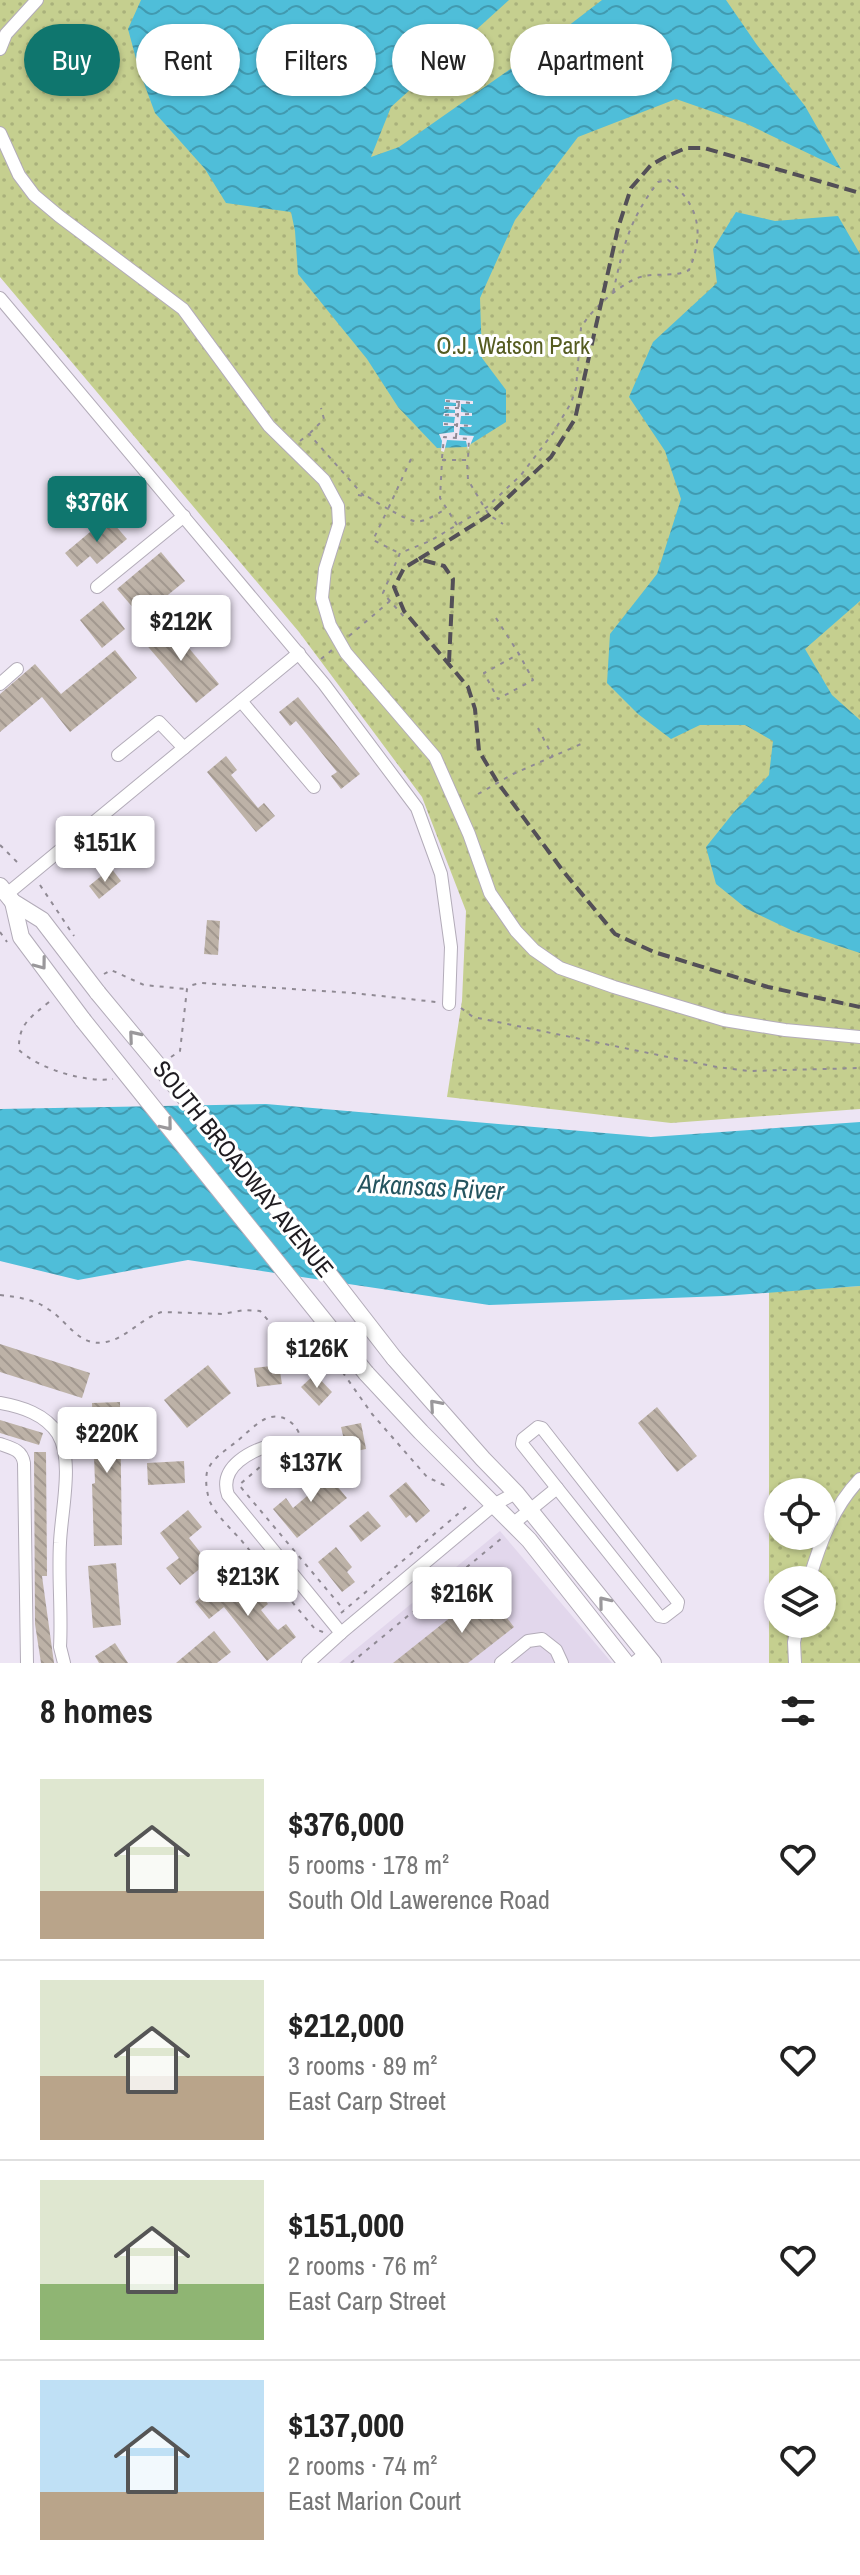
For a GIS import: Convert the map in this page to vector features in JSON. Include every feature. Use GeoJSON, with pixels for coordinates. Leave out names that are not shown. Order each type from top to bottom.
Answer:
{"type":"FeatureCollection","features":[{"type":"Feature","properties":{"kind":"main road","name":"SOUTH BROADWAY AVENUE"},"geometry":{"type":"LineString","coordinates":[[7,894],[42,920],[102,988],[394,1358],[530,1510],[644,1660]]}},
{"type":"Feature","properties":{"kind":"main road","name":"SOUTH BROADWAY AVENUE"},"geometry":{"type":"LineString","coordinates":[[7,894],[21,937],[83,1020],[366,1373],[514,1523],[626,1663]]}},
{"type":"Feature","properties":{"kind":"street"},"geometry":{"type":"LineString","coordinates":[[0,49],[6,34],[37,0]]}},
{"type":"Feature","properties":{"kind":"street"},"geometry":{"type":"LineString","coordinates":[[0,133],[19,175],[34,195],[183,309],[269,426],[324,480],[338,506],[339,524],[325,569],[322,598],[330,625],[346,653],[435,757],[469,834],[490,893],[516,931],[534,950],[560,968],[724,1020],[860,1037]]}},
{"type":"Feature","properties":{"kind":"street"},"geometry":{"type":"LineString","coordinates":[[0,298],[299,653],[417,808],[441,874],[451,947],[449,1004]]}},
{"type":"Feature","properties":{"kind":"street"},"geometry":{"type":"LineString","coordinates":[[97,587],[184,516]]}},
{"type":"Feature","properties":{"kind":"street"},"geometry":{"type":"LineString","coordinates":[[7,894],[299,653]]}},
{"type":"Feature","properties":{"kind":"street"},"geometry":{"type":"LineString","coordinates":[[0,684],[17,669]]}},
{"type":"Feature","properties":{"kind":"street"},"geometry":{"type":"LineString","coordinates":[[241,701],[314,787]]}},
{"type":"Feature","properties":{"kind":"street"},"geometry":{"type":"LineString","coordinates":[[118,755],[159,722],[184,748]]}},
{"type":"Feature","properties":{"kind":"street"},"geometry":{"type":"LineString","coordinates":[[0,1403],[41,1415],[57,1432],[62,1443],[65,1479],[59,1544],[60,1647],[64,1663]]}},
{"type":"Feature","properties":{"kind":"street"},"geometry":{"type":"LineString","coordinates":[[538,1427],[542,1428],[678,1602],[677,1607],[664,1617],[659,1616],[557,1488],[522,1444],[523,1439],[538,1427]]}},
{"type":"Feature","properties":{"kind":"street"},"geometry":{"type":"LineString","coordinates":[[0,1444],[17,1450],[23,1456],[24,1463],[27,1663]]}},
{"type":"Feature","properties":{"kind":"street"},"geometry":{"type":"LineString","coordinates":[[275,1444],[257,1449],[243,1458],[230,1471],[225,1487],[237,1507],[336,1627]]}},
{"type":"Feature","properties":{"kind":"street"},"geometry":{"type":"LineString","coordinates":[[814,1566],[826,1530],[850,1489],[860,1479]]}},
{"type":"Feature","properties":{"kind":"street"},"geometry":{"type":"LineString","coordinates":[[514,1523],[557,1488]]}},
{"type":"Feature","properties":{"kind":"street"},"geometry":{"type":"LineString","coordinates":[[308,1663],[336,1627],[495,1504],[516,1493]]}},
{"type":"Feature","properties":{"kind":"street"},"geometry":{"type":"LineString","coordinates":[[795,1638],[795,1663]]}},
{"type":"Feature","properties":{"kind":"street"},"geometry":{"type":"LineString","coordinates":[[501,1663],[528,1641],[542,1639],[556,1650],[562,1663]]}},
{"type":"Feature","properties":{"kind":"path"},"geometry":{"type":"LineString","coordinates":[[407,620],[383,593],[400,553],[430,541],[484,508],[521,475],[553,433],[576,388],[581,328],[585,319],[613,293],[641,276],[682,274],[689,270],[699,235],[694,208],[681,190],[668,180],[658,182],[633,219],[613,293]]}},
{"type":"Feature","properties":{"kind":"path"},"geometry":{"type":"LineString","coordinates":[[446,401],[471,403]]}},
{"type":"Feature","properties":{"kind":"path"},"geometry":{"type":"LineString","coordinates":[[456,438],[459,402]]}},
{"type":"Feature","properties":{"kind":"path"},"geometry":{"type":"LineString","coordinates":[[291,448],[324,419],[321,408]]}},
{"type":"Feature","properties":{"kind":"path"},"geometry":{"type":"LineString","coordinates":[[445,408],[459,408]]}},
{"type":"Feature","properties":{"kind":"path"},"geometry":{"type":"LineString","coordinates":[[445,415],[470,414]]}},
{"type":"Feature","properties":{"kind":"path"},"geometry":{"type":"LineString","coordinates":[[444,424],[470,426]]}},
{"type":"Feature","properties":{"kind":"path"},"geometry":{"type":"LineString","coordinates":[[309,434],[364,496]]}},
{"type":"Feature","properties":{"kind":"path"},"geometry":{"type":"LineString","coordinates":[[457,525],[440,498],[444,437],[469,439],[468,480],[491,518],[503,524]]}},
{"type":"Feature","properties":{"kind":"path"},"geometry":{"type":"LineString","coordinates":[[400,553],[373,540],[411,459]]}},
{"type":"Feature","properties":{"kind":"path"},"geometry":{"type":"LineString","coordinates":[[442,460],[467,460]]}},
{"type":"Feature","properties":{"kind":"path"},"geometry":{"type":"LineString","coordinates":[[358,495],[414,522],[422,523],[447,509]]}},
{"type":"Feature","properties":{"kind":"path"},"geometry":{"type":"LineString","coordinates":[[320,660],[390,601]]}},
{"type":"Feature","properties":{"kind":"path"},"geometry":{"type":"LineString","coordinates":[[496,618],[535,685]]}},
{"type":"Feature","properties":{"kind":"path"},"geometry":{"type":"LineString","coordinates":[[519,654],[484,673],[498,699],[533,680]]}},
{"type":"Feature","properties":{"kind":"path"},"geometry":{"type":"LineString","coordinates":[[538,728],[553,758]]}},
{"type":"Feature","properties":{"kind":"path"},"geometry":{"type":"LineString","coordinates":[[478,794],[513,774],[581,744]]}},
{"type":"Feature","properties":{"kind":"path"},"geometry":{"type":"LineString","coordinates":[[0,845],[43,889],[81,946]]}},
{"type":"Feature","properties":{"kind":"path"},"geometry":{"type":"LineString","coordinates":[[102,988],[101,975],[111,970],[144,985],[187,989],[201,983],[353,993],[457,1004],[473,1017],[717,1067],[749,1071],[860,1068]]}},
{"type":"Feature","properties":{"kind":"path"},"geometry":{"type":"LineString","coordinates":[[165,1061],[180,1051],[187,989]]}},
{"type":"Feature","properties":{"kind":"path"},"geometry":{"type":"LineString","coordinates":[[50,1001],[22,1027],[18,1036],[19,1050],[29,1059],[49,1068],[93,1079],[120,1077]]}},
{"type":"Feature","properties":{"kind":"path"},"geometry":{"type":"LineString","coordinates":[[0,1295],[35,1301],[52,1310],[82,1338],[103,1343],[113,1340],[153,1314],[162,1312],[222,1314],[260,1311],[280,1334],[327,1350],[372,1414],[427,1477],[444,1485],[452,1482]]}},
{"type":"Feature","properties":{"kind":"path"},"geometry":{"type":"LineString","coordinates":[[344,1610],[239,1485],[260,1467],[277,1476],[287,1473],[303,1452],[303,1440],[296,1427],[285,1419],[266,1419],[215,1458],[207,1471],[206,1488],[211,1503],[315,1629],[322,1633],[336,1627],[344,1610],[465,1508],[469,1501]]}},
{"type":"Feature","properties":{"kind":"path"},"geometry":{"type":"LineString","coordinates":[[351,1663],[502,1538]]}},
{"type":"Feature","properties":{"kind":"shaded area"},"geometry":{"type":"Polygon","coordinates":[[[500,1531],[612,1663],[339,1663],[500,1531]]]}},
{"type":"Feature","properties":{"kind":"green space","name":"O.J. Watson Park"},"geometry":{"type":"Polygon","coordinates":[[[0,0],[860,0],[860,1109],[671,1123],[447,1097],[462,1001],[466,911],[422,797],[299,632],[0,277],[0,0]]]}},
{"type":"Feature","properties":{"kind":"green space"},"geometry":{"type":"Polygon","coordinates":[[[860,1286],[860,1663],[769,1663],[769,1638],[836,1638],[836,1566],[769,1566],[769,1550],[836,1550],[836,1478],[769,1478],[769,1292],[860,1286]]]}},
{"type":"Feature","properties":{"kind":"water"},"geometry":{"type":"Polygon","coordinates":[[[141,0],[509,0],[483,24],[392,24],[392,96],[403,96],[391,107],[371,157],[399,147],[472,96],[494,96],[494,80],[510,69],[510,96],[672,96],[672,24],[571,24],[602,0],[726,0],[805,106],[841,169],[745,123],[676,99],[578,137],[515,220],[480,298],[482,358],[506,390],[506,422],[466,447],[437,448],[398,407],[367,359],[298,274],[291,212],[226,203],[205,169],[155,113],[149,96],[240,96],[240,24],[136,24],[136,59],[128,29],[141,0]]]}},
{"type":"Feature","properties":{"kind":"water"},"geometry":{"type":"Polygon","coordinates":[[[736,212],[775,221],[838,216],[860,254],[860,601],[805,649],[832,695],[860,720],[860,953],[793,931],[747,909],[716,884],[706,847],[769,775],[773,741],[745,725],[700,725],[671,739],[638,714],[607,683],[610,634],[657,574],[681,499],[665,451],[629,397],[653,342],[717,283],[713,249],[736,212]]]}},
{"type":"Feature","properties":{"kind":"water","name":"Arkansas River"},"geometry":{"type":"Polygon","coordinates":[[[266,1104],[651,1137],[860,1122],[860,1286],[723,1296],[489,1305],[188,1260],[78,1280],[0,1261],[0,1109],[266,1104]]]}},
{"type":"Feature","properties":{"kind":"pier"},"geometry":{"type":"Polygon","coordinates":[[[445,399],[473,401],[473,404],[461,404],[461,412],[472,413],[472,416],[461,416],[460,424],[472,425],[460,427],[459,435],[474,436],[468,450],[466,441],[447,440],[444,452],[441,451],[439,434],[454,432],[454,426],[443,426],[443,422],[454,423],[455,417],[443,416],[444,413],[455,413],[455,410],[444,409],[444,406],[456,406],[456,403],[445,402],[445,399]]]}},
{"type":"Feature","properties":{"kind":"building"},"geometry":{"type":"Polygon","coordinates":[[[108,517],[127,539],[97,564],[90,556],[77,567],[65,553],[108,517]]]}},
{"type":"Feature","properties":{"kind":"building"},"geometry":{"type":"Polygon","coordinates":[[[161,552],[185,581],[141,617],[117,589],[161,552]]]}},
{"type":"Feature","properties":{"kind":"building"},"geometry":{"type":"Polygon","coordinates":[[[103,601],[125,629],[102,648],[80,620],[103,601]]]}},
{"type":"Feature","properties":{"kind":"building"},"geometry":{"type":"Polygon","coordinates":[[[167,622],[219,684],[196,703],[144,642],[167,622]]]}},
{"type":"Feature","properties":{"kind":"building"},"geometry":{"type":"Polygon","coordinates":[[[115,650],[137,678],[70,732],[42,697],[0,732],[0,694],[35,664],[61,694],[115,650]]]}},
{"type":"Feature","properties":{"kind":"building"},"geometry":{"type":"Polygon","coordinates":[[[298,697],[360,774],[341,789],[331,776],[337,772],[296,721],[290,726],[279,712],[298,697]]]}},
{"type":"Feature","properties":{"kind":"building"},"geometry":{"type":"Polygon","coordinates":[[[226,756],[237,770],[231,775],[258,808],[264,803],[275,816],[256,832],[207,772],[226,756]]]}},
{"type":"Feature","properties":{"kind":"building"},"geometry":{"type":"Polygon","coordinates":[[[111,868],[121,881],[99,899],[89,886],[111,868]]]}},
{"type":"Feature","properties":{"kind":"building"},"geometry":{"type":"Polygon","coordinates":[[[207,920],[220,921],[218,955],[204,954],[207,920]]]}},
{"type":"Feature","properties":{"kind":"building"},"geometry":{"type":"Polygon","coordinates":[[[0,1344],[90,1373],[82,1398],[0,1372],[0,1344]]]}},
{"type":"Feature","properties":{"kind":"building"},"geometry":{"type":"Polygon","coordinates":[[[208,1365],[231,1393],[187,1428],[164,1400],[208,1365]]]}},
{"type":"Feature","properties":{"kind":"building"},"geometry":{"type":"Polygon","coordinates":[[[279,1365],[282,1384],[257,1387],[254,1368],[279,1365]]]}},
{"type":"Feature","properties":{"kind":"building"},"geometry":{"type":"Polygon","coordinates":[[[315,1374],[332,1392],[319,1406],[301,1387],[315,1374]]]}},
{"type":"Feature","properties":{"kind":"building"},"geometry":{"type":"Polygon","coordinates":[[[120,1402],[122,1545],[94,1546],[92,1403],[120,1402]]]}},
{"type":"Feature","properties":{"kind":"building"},"geometry":{"type":"Polygon","coordinates":[[[657,1407],[697,1456],[677,1472],[638,1423],[657,1407]]]}},
{"type":"Feature","properties":{"kind":"building"},"geometry":{"type":"Polygon","coordinates":[[[0,1420],[43,1433],[39,1445],[0,1433],[0,1420]]]}},
{"type":"Feature","properties":{"kind":"building"},"geometry":{"type":"Polygon","coordinates":[[[361,1423],[366,1449],[347,1453],[341,1427],[361,1423]]]}},
{"type":"Feature","properties":{"kind":"building"},"geometry":{"type":"Polygon","coordinates":[[[34,1452],[46,1452],[47,1576],[42,1576],[54,1663],[41,1663],[35,1624],[34,1452]]]}},
{"type":"Feature","properties":{"kind":"building"},"geometry":{"type":"Polygon","coordinates":[[[184,1461],[185,1483],[148,1485],[147,1463],[184,1461]]]}},
{"type":"Feature","properties":{"kind":"building"},"geometry":{"type":"Polygon","coordinates":[[[322,1468],[347,1498],[297,1538],[273,1509],[286,1498],[293,1508],[313,1491],[305,1482],[322,1468]]]}},
{"type":"Feature","properties":{"kind":"building"},"geometry":{"type":"Polygon","coordinates":[[[406,1482],[430,1511],[416,1523],[410,1515],[406,1518],[389,1496],[406,1482]]]}},
{"type":"Feature","properties":{"kind":"building"},"geometry":{"type":"Polygon","coordinates":[[[188,1510],[202,1527],[189,1538],[208,1562],[180,1585],[166,1568],[179,1558],[160,1533],[188,1510]]]}},
{"type":"Feature","properties":{"kind":"building"},"geometry":{"type":"Polygon","coordinates":[[[368,1511],[381,1526],[361,1542],[349,1526],[368,1511]]]}},
{"type":"Feature","properties":{"kind":"building"},"geometry":{"type":"Polygon","coordinates":[[[336,1547],[352,1567],[347,1572],[355,1582],[342,1592],[318,1562],[336,1547]]]}},
{"type":"Feature","properties":{"kind":"building"},"geometry":{"type":"Polygon","coordinates":[[[116,1563],[121,1625],[93,1628],[88,1566],[116,1563]]]}},
{"type":"Feature","properties":{"kind":"building"},"geometry":{"type":"Polygon","coordinates":[[[223,1580],[242,1603],[258,1591],[268,1604],[261,1610],[273,1625],[278,1630],[286,1624],[296,1637],[267,1661],[224,1607],[209,1619],[195,1602],[223,1580]]]}},
{"type":"Feature","properties":{"kind":"building"},"geometry":{"type":"Polygon","coordinates":[[[485,1590],[514,1627],[468,1663],[393,1663],[485,1590]]]}},
{"type":"Feature","properties":{"kind":"building"},"geometry":{"type":"Polygon","coordinates":[[[214,1631],[231,1652],[217,1663],[176,1663],[214,1631]]]}},
{"type":"Feature","properties":{"kind":"building"},"geometry":{"type":"Polygon","coordinates":[[[115,1643],[128,1663],[99,1663],[95,1656],[115,1643]]]}},
{"type":"Feature","properties":{"kind":"railway"},"geometry":{"type":"LineString","coordinates":[[419,559],[489,515],[551,457],[575,419],[618,228],[631,188],[651,165],[686,148],[704,148],[860,193]]}},
{"type":"Feature","properties":{"kind":"railway"},"geometry":{"type":"LineString","coordinates":[[449,662],[453,579],[444,566],[419,559],[404,568],[394,587],[404,611],[468,687],[475,709],[479,751],[498,783],[563,871],[615,934],[654,952],[768,987],[860,1007]]}}]}
